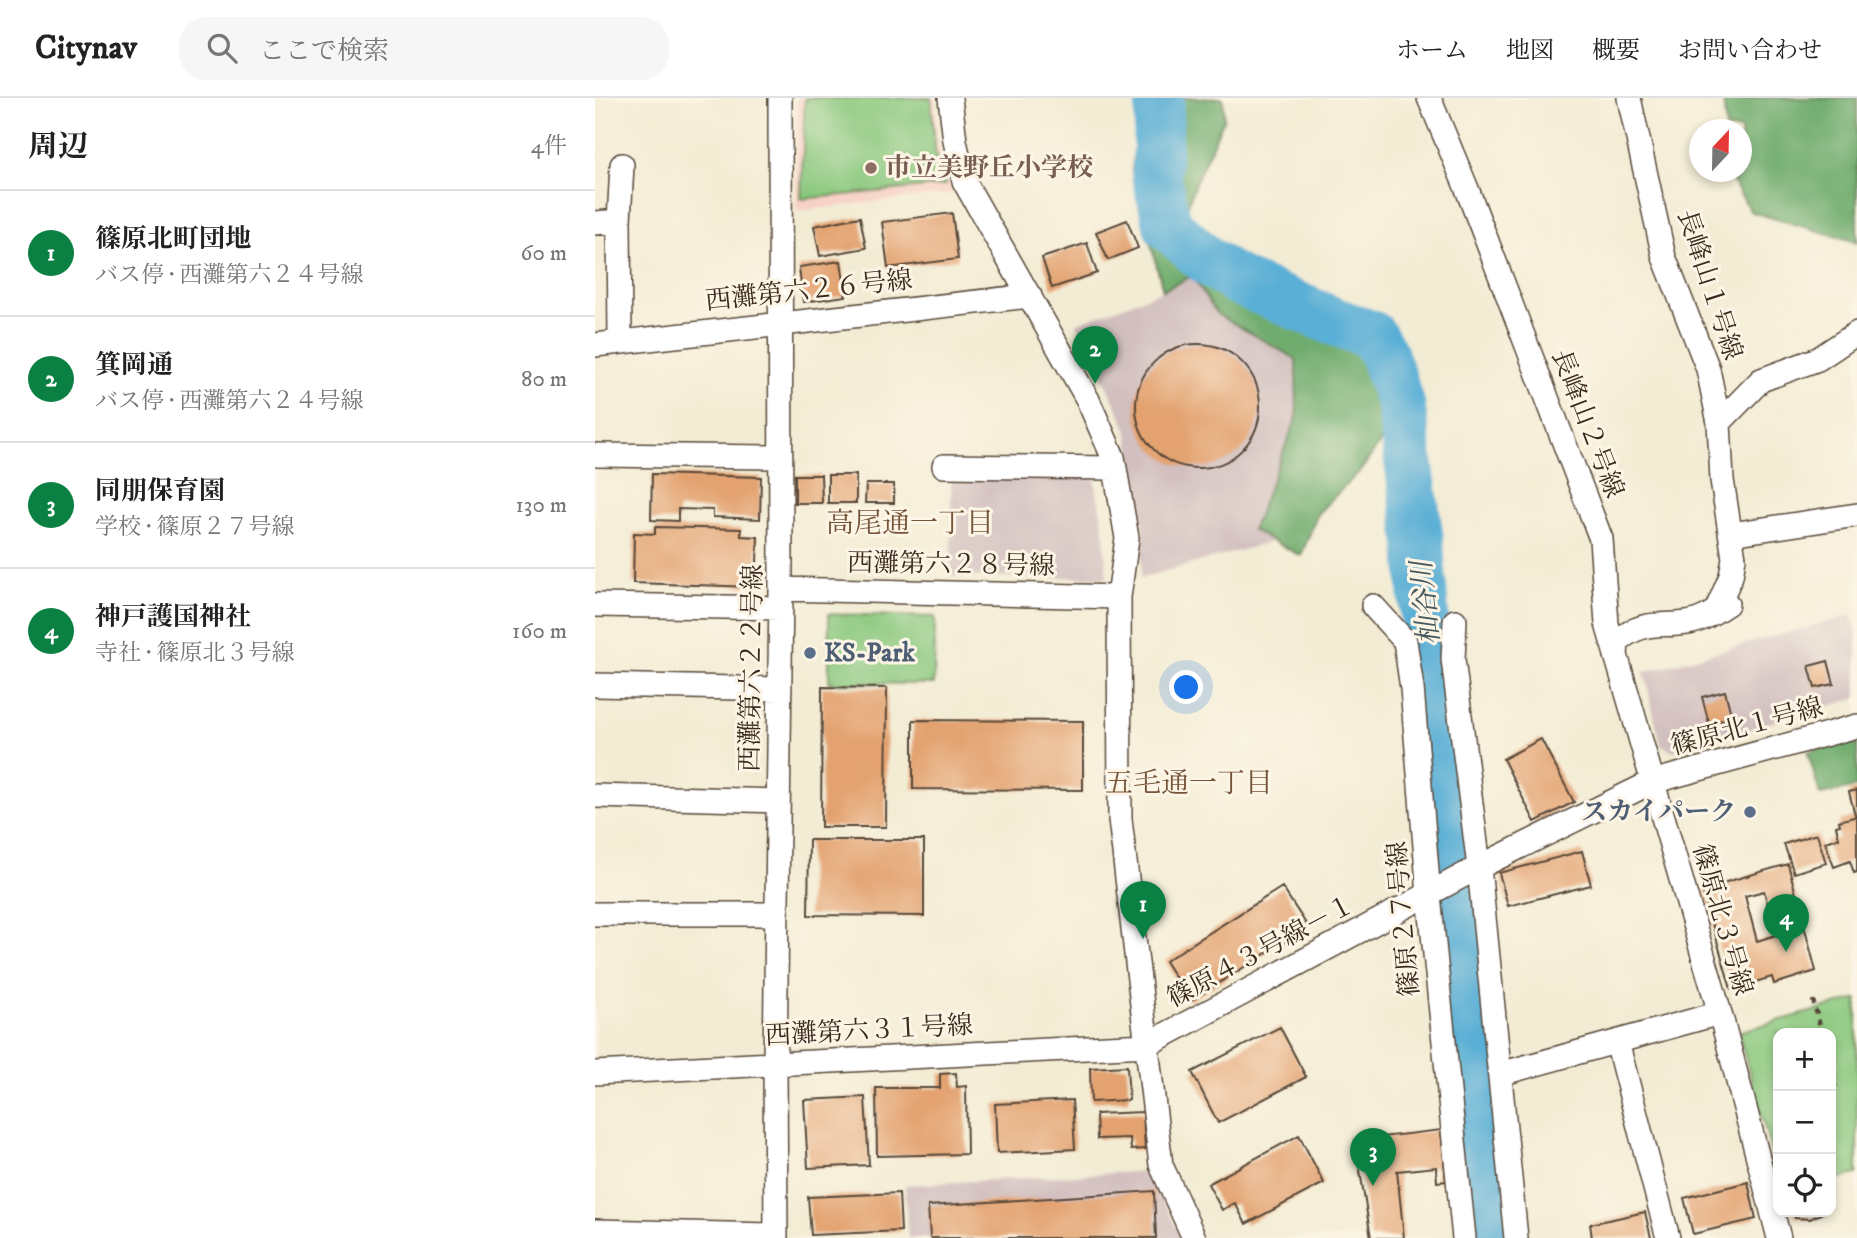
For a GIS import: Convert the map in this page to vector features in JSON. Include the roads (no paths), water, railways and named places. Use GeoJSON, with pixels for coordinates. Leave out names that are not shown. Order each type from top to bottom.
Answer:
{"type":"FeatureCollection","features":[{"type":"Feature","properties":{"kind":"street","name":"西灘第六２２号線"},"geometry":{"type":"LineString","coordinates":[[776,1236],[775,1065],[781,598],[780,98]]}},
{"type":"Feature","properties":{"kind":"street"},"geometry":{"type":"LineString","coordinates":[[950,98],[955,141],[964,181],[1088,400],[1113,457],[1127,538],[1119,597],[1120,819],[1161,1165],[1194,1238]]}},
{"type":"Feature","properties":{"kind":"street","name":"長峰山２号線"},"geometry":{"type":"LineString","coordinates":[[1429,98],[1476,212],[1601,538],[1607,624],[1652,782]]}},
{"type":"Feature","properties":{"kind":"street","name":"長峰山１号線"},"geometry":{"type":"LineString","coordinates":[[1616,656],[1617,641],[1631,630],[1647,625],[1688,623],[1705,618],[1716,611],[1731,576],[1738,533],[1722,480],[1719,423],[1709,369],[1664,257],[1629,98]]}},
{"type":"Feature","properties":{"kind":"street"},"geometry":{"type":"LineString","coordinates":[[619,342],[622,164]]}},
{"type":"Feature","properties":{"kind":"street"},"geometry":{"type":"LineString","coordinates":[[595,223],[619,221]]}},
{"type":"Feature","properties":{"kind":"street","name":"西灘第六２６号線"},"geometry":{"type":"LineString","coordinates":[[595,345],[779,322],[1030,296]]}},
{"type":"Feature","properties":{"kind":"street"},"geometry":{"type":"LineString","coordinates":[[1719,423],[1762,380],[1818,359],[1857,333]]}},
{"type":"Feature","properties":{"kind":"street"},"geometry":{"type":"LineString","coordinates":[[595,455],[780,457]]}},
{"type":"Feature","properties":{"kind":"street"},"geometry":{"type":"LineString","coordinates":[[944,466],[1115,468]]}},
{"type":"Feature","properties":{"kind":"street"},"geometry":{"type":"LineString","coordinates":[[1738,533],[1857,515]]}},
{"type":"Feature","properties":{"kind":"street","name":"西灘第六２８号線"},"geometry":{"type":"LineString","coordinates":[[595,605],[781,598],[1119,597]]}},
{"type":"Feature","properties":{"kind":"street","name":"篠原２７号線"},"geometry":{"type":"LineString","coordinates":[[1373,606],[1405,641],[1412,688],[1435,892],[1464,1238]]}},
{"type":"Feature","properties":{"kind":"street"},"geometry":{"type":"LineString","coordinates":[[1455,621],[1453,659],[1516,1238]]}},
{"type":"Feature","properties":{"kind":"street"},"geometry":{"type":"LineString","coordinates":[[595,685],[780,689]]}},
{"type":"Feature","properties":{"kind":"street","name":"篠原北１号線"},"geometry":{"type":"LineString","coordinates":[[1652,782],[1857,726]]}},
{"type":"Feature","properties":{"kind":"street"},"geometry":{"type":"LineString","coordinates":[[1475,870],[1652,782]]}},
{"type":"Feature","properties":{"kind":"street","name":"篠原北３号線"},"geometry":{"type":"LineString","coordinates":[[1652,782],[1720,1013],[1779,1238]]}},
{"type":"Feature","properties":{"kind":"street"},"geometry":{"type":"LineString","coordinates":[[595,796],[778,802]]}},
{"type":"Feature","properties":{"kind":"street","name":"篠原４３号線－１"},"geometry":{"type":"LineString","coordinates":[[1146,1045],[1475,870]]}},
{"type":"Feature","properties":{"kind":"street"},"geometry":{"type":"LineString","coordinates":[[595,914],[777,914]]}},
{"type":"Feature","properties":{"kind":"street"},"geometry":{"type":"LineString","coordinates":[[1500,1073],[1720,1013]]}},
{"type":"Feature","properties":{"kind":"street"},"geometry":{"type":"LineString","coordinates":[[1617,1042],[1668,1238]]}},
{"type":"Feature","properties":{"kind":"street","name":"西灘第六３１号線"},"geometry":{"type":"LineString","coordinates":[[595,1073],[1146,1045]]}},
{"type":"Feature","properties":{"kind":"street"},"geometry":{"type":"LineString","coordinates":[[595,1231],[776,1236]]}},
{"type":"Feature","properties":{"kind":"waterway","name":"杣谷川"},"geometry":{"type":"LineString","coordinates":[[1160,98],[1156,176],[1168,226],[1206,260],[1238,281],[1372,335],[1384,355],[1401,406],[1419,537],[1425,623],[1472,1059],[1488,1238]]}},
{"type":"Feature","properties":{"kind":"place","name":"市立美野丘小学校"},"geometry":{"type":"Point","coordinates":[871,168]}},
{"type":"Feature","properties":{"kind":"place","name":"箕岡通"},"geometry":{"type":"Point","coordinates":[1095,384]}},
{"type":"Feature","properties":{"kind":"place","name":"KS-Park"},"geometry":{"type":"Point","coordinates":[810,653]}},
{"type":"Feature","properties":{"kind":"place","name":"スカイパーク"},"geometry":{"type":"Point","coordinates":[1750,812]}},
{"type":"Feature","properties":{"kind":"place","name":"篠原北町団地"},"geometry":{"type":"Point","coordinates":[1143,939]}},
{"type":"Feature","properties":{"kind":"place","name":"神戸護国神社"},"geometry":{"type":"Point","coordinates":[1786,952]}},
{"type":"Feature","properties":{"kind":"place","name":"同朋保育園"},"geometry":{"type":"Point","coordinates":[1373,1186]}},
{"type":"Feature","properties":{"kind":"district","name":"高尾通一丁目"},"geometry":{"type":"Point","coordinates":[910,523]}},
{"type":"Feature","properties":{"kind":"district","name":"五毛通一丁目"},"geometry":{"type":"Point","coordinates":[1189,783]}}]}
